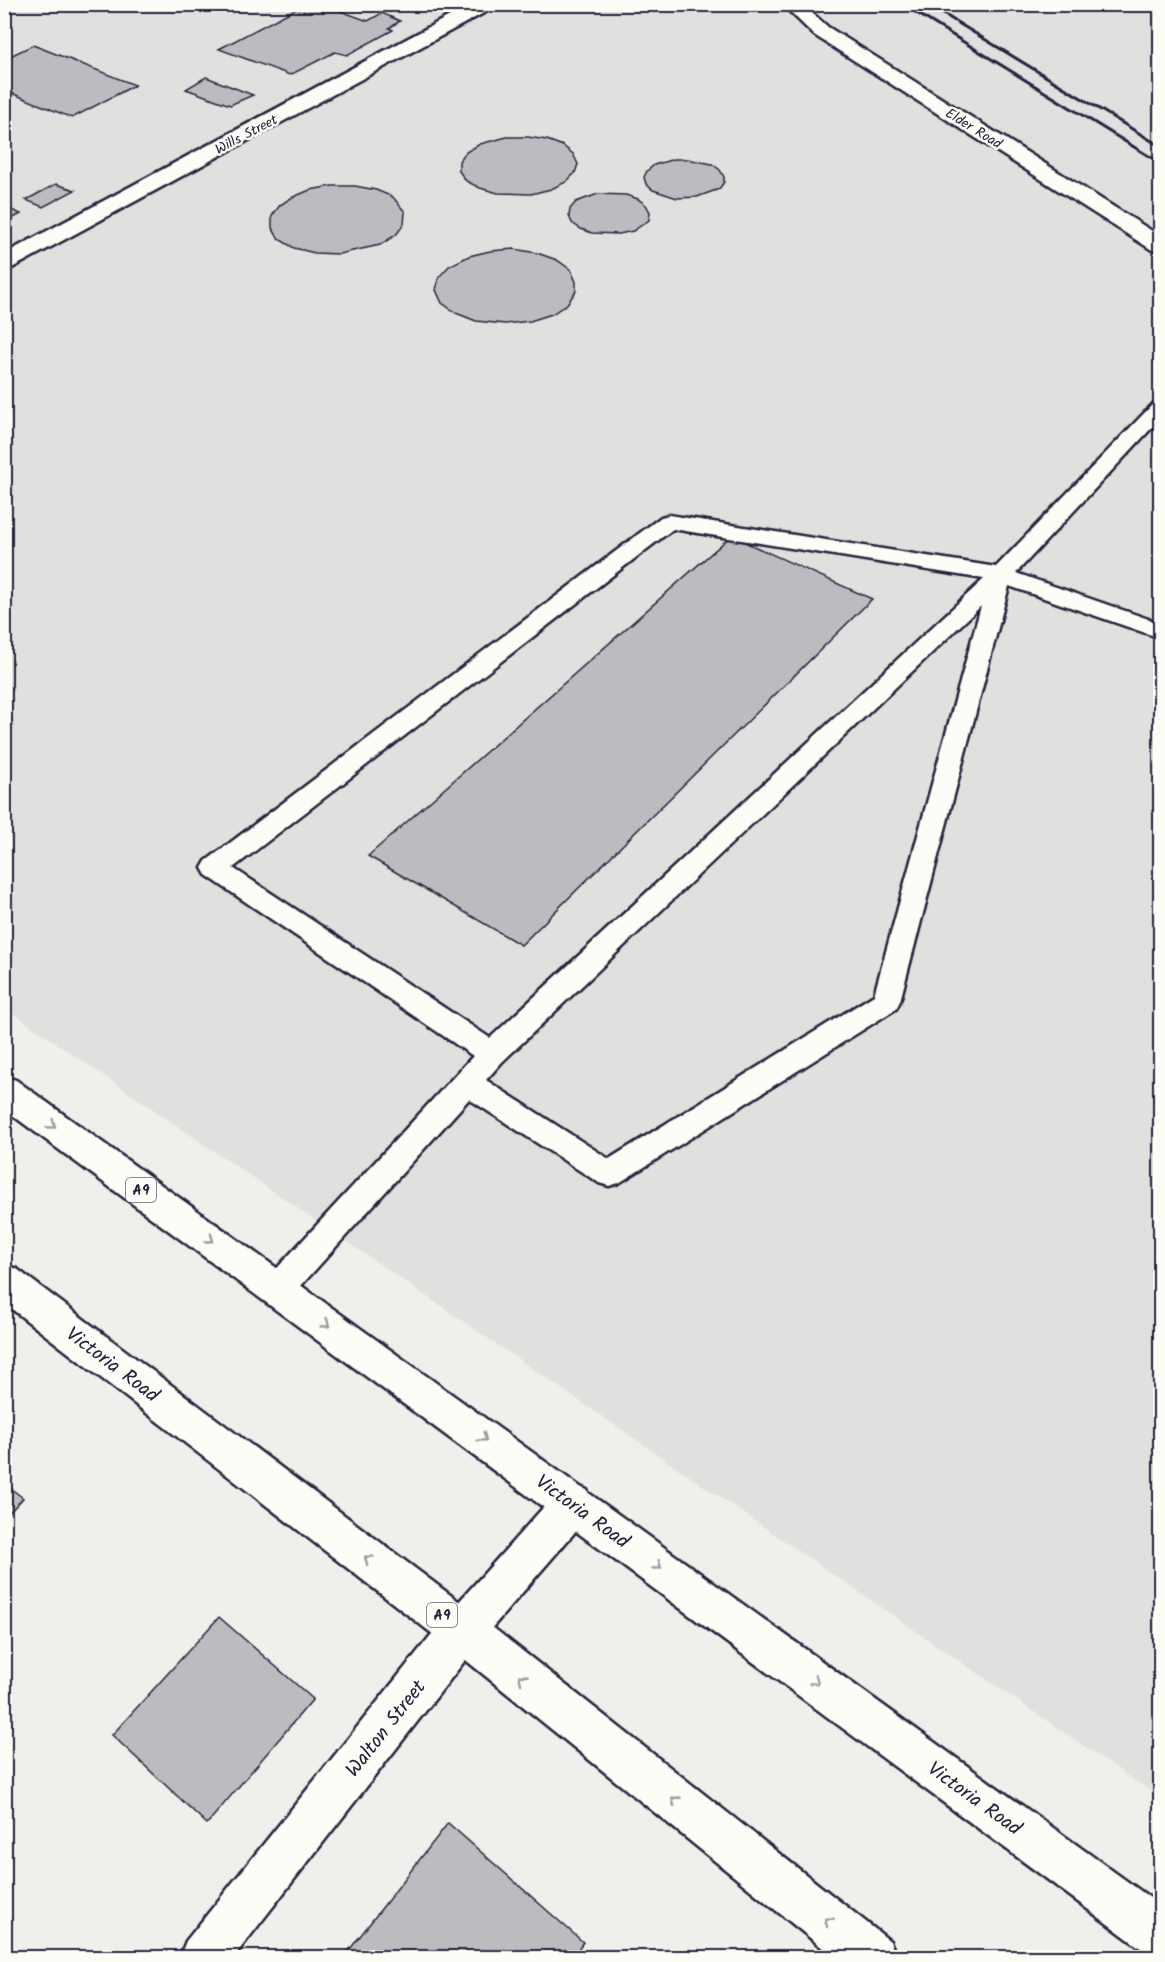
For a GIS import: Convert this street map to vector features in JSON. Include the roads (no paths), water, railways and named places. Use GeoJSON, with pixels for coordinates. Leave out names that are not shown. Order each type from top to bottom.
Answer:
{"type":"FeatureCollection","features":[{"type":"Feature","properties":{"kind":"main road","name":"Wills Street"},"geometry":{"type":"LineString","coordinates":[[4,263],[487,4]]}},
{"type":"Feature","properties":{"kind":"main road","name":"Elder Road"},"geometry":{"type":"LineString","coordinates":[[791,4],[821,32],[1161,245]]}},
{"type":"Feature","properties":{"kind":"main road","name":"Victoria Road"},"geometry":{"type":"LineString","coordinates":[[4,1090],[1161,1934]]}},
{"type":"Feature","properties":{"kind":"main road","name":"Victoria Road"},"geometry":{"type":"LineString","coordinates":[[4,1281],[462,1630],[873,1958]]}},
{"type":"Feature","properties":{"kind":"main road","name":"Walton Street"},"geometry":{"type":"LineString","coordinates":[[203,1958],[462,1630],[573,1504]]}},
{"type":"Feature","properties":{"kind":"lane"},"geometry":{"type":"LineString","coordinates":[[278,1289],[492,1054],[1001,575],[1161,408]]}},
{"type":"Feature","properties":{"kind":"lane"},"geometry":{"type":"LineString","coordinates":[[492,1054],[215,868],[669,522],[1001,575],[1161,631]]}},
{"type":"Feature","properties":{"kind":"lane"},"geometry":{"type":"LineString","coordinates":[[466,1082],[609,1174],[886,1001],[1001,575]]}},
{"type":"Feature","properties":{"kind":"railway"},"geometry":{"type":"LineString","coordinates":[[902,4],[1160,163]]}},
{"type":"Feature","properties":{"kind":"railway"},"geometry":{"type":"LineString","coordinates":[[927,4],[1160,146]]}}]}
